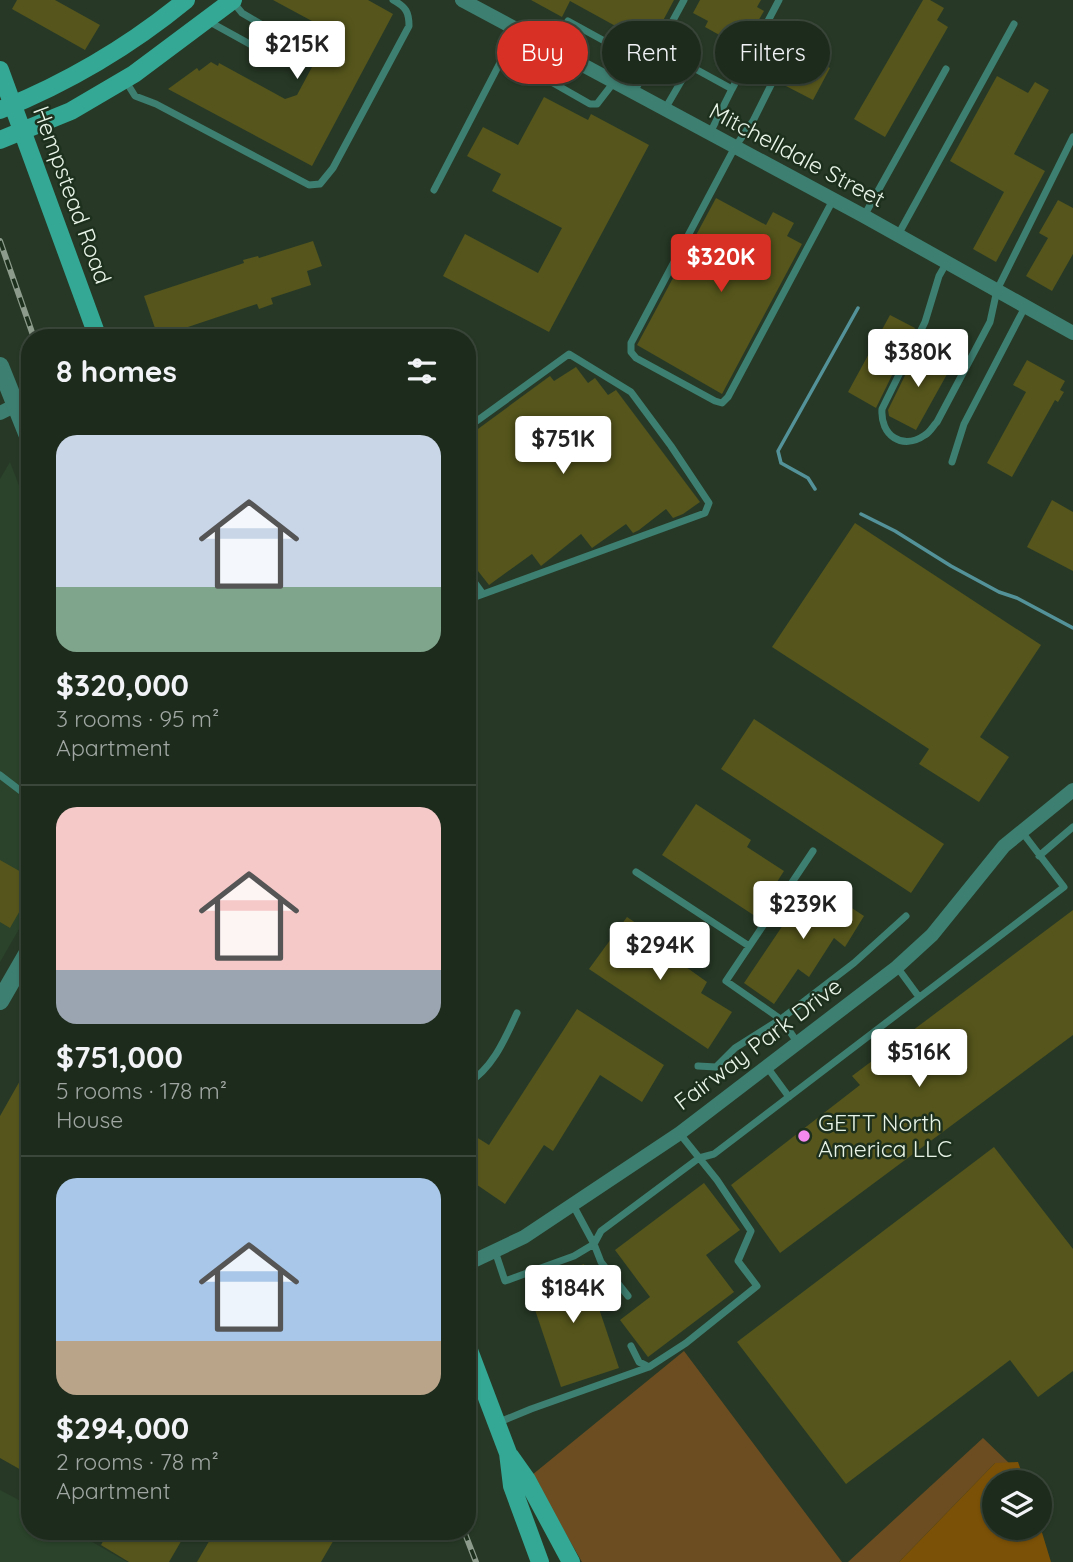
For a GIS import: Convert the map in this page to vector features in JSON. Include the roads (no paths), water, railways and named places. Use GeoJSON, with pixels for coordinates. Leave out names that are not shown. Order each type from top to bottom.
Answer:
{"type":"FeatureCollection","features":[{"type":"Feature","properties":{"kind":"main road"},"geometry":{"type":"LineString","coordinates":[[6,107],[65,81],[158,23],[186,0]]}},
{"type":"Feature","properties":{"kind":"main road"},"geometry":{"type":"LineString","coordinates":[[0,140],[71,111],[135,74],[232,0]]}},
{"type":"Feature","properties":{"kind":"main road","name":"Hempstead Road"},"geometry":{"type":"LineString","coordinates":[[0,70],[6,107],[23,130],[95,329]]}},
{"type":"Feature","properties":{"kind":"main road"},"geometry":{"type":"LineString","coordinates":[[476,1369],[508,1453],[512,1486],[540,1562]]}},
{"type":"Feature","properties":{"kind":"main road"},"geometry":{"type":"LineString","coordinates":[[508,1453],[527,1480],[570,1562]]}},
{"type":"Feature","properties":{"kind":"street","name":"Mitchelldale Street"},"geometry":{"type":"LineString","coordinates":[[471,2],[502,21]]}},
{"type":"Feature","properties":{"kind":"street","name":"Mitchelldale Street"},"geometry":{"type":"LineString","coordinates":[[618,84],[1073,332]]}},
{"type":"Feature","properties":{"kind":"street"},"geometry":{"type":"LineString","coordinates":[[0,366],[8,409],[21,428]]}},
{"type":"Feature","properties":{"kind":"street","name":"Fairway Park Drive"},"geometry":{"type":"LineString","coordinates":[[476,1260],[524,1237],[680,1133],[897,967],[932,935],[1004,846],[1073,790]]}},
{"type":"Feature","properties":{"kind":"street"},"geometry":{"type":"LineString","coordinates":[[0,1001],[21,965]]}},
{"type":"Feature","properties":{"kind":"lane"},"geometry":{"type":"LineString","coordinates":[[207,21],[282,62],[293,43],[242,13],[232,0]]}},
{"type":"Feature","properties":{"kind":"lane"},"geometry":{"type":"LineString","coordinates":[[124,79],[135,96],[156,104],[309,185],[320,184],[333,168],[409,26],[405,3],[393,0]]}},
{"type":"Feature","properties":{"kind":"lane"},"geometry":{"type":"LineString","coordinates":[[672,21],[684,0]]}},
{"type":"Feature","properties":{"kind":"lane"},"geometry":{"type":"LineString","coordinates":[[710,134],[779,0]]}},
{"type":"Feature","properties":{"kind":"lane"},"geometry":{"type":"LineString","coordinates":[[898,235],[1014,24]]}},
{"type":"Feature","properties":{"kind":"lane"},"geometry":{"type":"LineString","coordinates":[[665,109],[690,66],[732,89]]}},
{"type":"Feature","properties":{"kind":"lane"},"geometry":{"type":"LineString","coordinates":[[434,190],[497,68]]}},
{"type":"Feature","properties":{"kind":"lane"},"geometry":{"type":"LineString","coordinates":[[864,216],[946,69]]}},
{"type":"Feature","properties":{"kind":"lane"},"geometry":{"type":"LineString","coordinates":[[555,84],[590,104],[597,104],[612,84]]}},
{"type":"Feature","properties":{"kind":"lane"},"geometry":{"type":"LineString","coordinates":[[633,92],[637,84]]}},
{"type":"Feature","properties":{"kind":"lane"},"geometry":{"type":"LineString","coordinates":[[772,84],[631,343],[631,352],[636,358],[722,403],[728,397],[833,200]]}},
{"type":"Feature","properties":{"kind":"lane"},"geometry":{"type":"LineString","coordinates":[[947,262],[939,276],[925,322],[882,409],[881,419],[890,437],[902,442],[926,435],[937,422],[989,322],[997,290],[1073,137]]}},
{"type":"Feature","properties":{"kind":"lane"},"geometry":{"type":"LineString","coordinates":[[952,462],[964,424],[1025,306]]}},
{"type":"Feature","properties":{"kind":"lane"},"geometry":{"type":"LineString","coordinates":[[476,421],[569,354],[631,393],[709,503],[705,513],[476,597]]}},
{"type":"Feature","properties":{"kind":"lane"},"geometry":{"type":"LineString","coordinates":[[476,584],[483,594]]}},
{"type":"Feature","properties":{"kind":"lane"},"geometry":{"type":"LineString","coordinates":[[0,775],[21,792]]}},
{"type":"Feature","properties":{"kind":"lane"},"geometry":{"type":"LineString","coordinates":[[1039,856],[1073,827]]}},
{"type":"Feature","properties":{"kind":"lane"},"geometry":{"type":"LineString","coordinates":[[495,1251],[505,1281],[574,1256],[594,1244],[601,1231],[699,1157],[714,1154],[1064,887],[1021,831]]}},
{"type":"Feature","properties":{"kind":"lane"},"geometry":{"type":"LineString","coordinates":[[798,1043],[780,1020],[726,982],[813,851]]}},
{"type":"Feature","properties":{"kind":"lane"},"geometry":{"type":"LineString","coordinates":[[636,872],[749,946]]}},
{"type":"Feature","properties":{"kind":"lane"},"geometry":{"type":"LineString","coordinates":[[698,1066],[716,1067],[735,1048],[780,1020],[854,963],[906,916]]}},
{"type":"Feature","properties":{"kind":"lane"},"geometry":{"type":"LineString","coordinates":[[897,967],[919,997]]}},
{"type":"Feature","properties":{"kind":"lane"},"geometry":{"type":"LineString","coordinates":[[476,1079],[500,1049],[517,1013]]}},
{"type":"Feature","properties":{"kind":"lane"},"geometry":{"type":"LineString","coordinates":[[767,1067],[789,1097]]}},
{"type":"Feature","properties":{"kind":"lane"},"geometry":{"type":"LineString","coordinates":[[497,1424],[531,1409],[649,1367],[686,1343],[757,1286],[738,1261],[751,1231],[680,1133]]}},
{"type":"Feature","properties":{"kind":"lane"},"geometry":{"type":"LineString","coordinates":[[573,1205],[601,1262],[628,1296]]}},
{"type":"Feature","properties":{"kind":"lane"},"geometry":{"type":"LineString","coordinates":[[631,1346],[639,1362],[649,1367]]}},
{"type":"Feature","properties":{"kind":"waterway"},"geometry":{"type":"LineString","coordinates":[[815,489],[808,478],[781,463],[778,451],[858,308]]}},
{"type":"Feature","properties":{"kind":"waterway"},"geometry":{"type":"LineString","coordinates":[[861,514],[999,592],[1017,598],[1073,628]]}},
{"type":"Feature","properties":{"kind":"railway"},"geometry":{"type":"LineString","coordinates":[[0,241],[31,329]]}},
{"type":"Feature","properties":{"kind":"railway"},"geometry":{"type":"LineString","coordinates":[[467,1540],[476,1562]]}},
{"type":"Feature","properties":{"kind":"place","name":"GETT North America LLC"},"geometry":{"type":"Point","coordinates":[804,1136]}}]}
